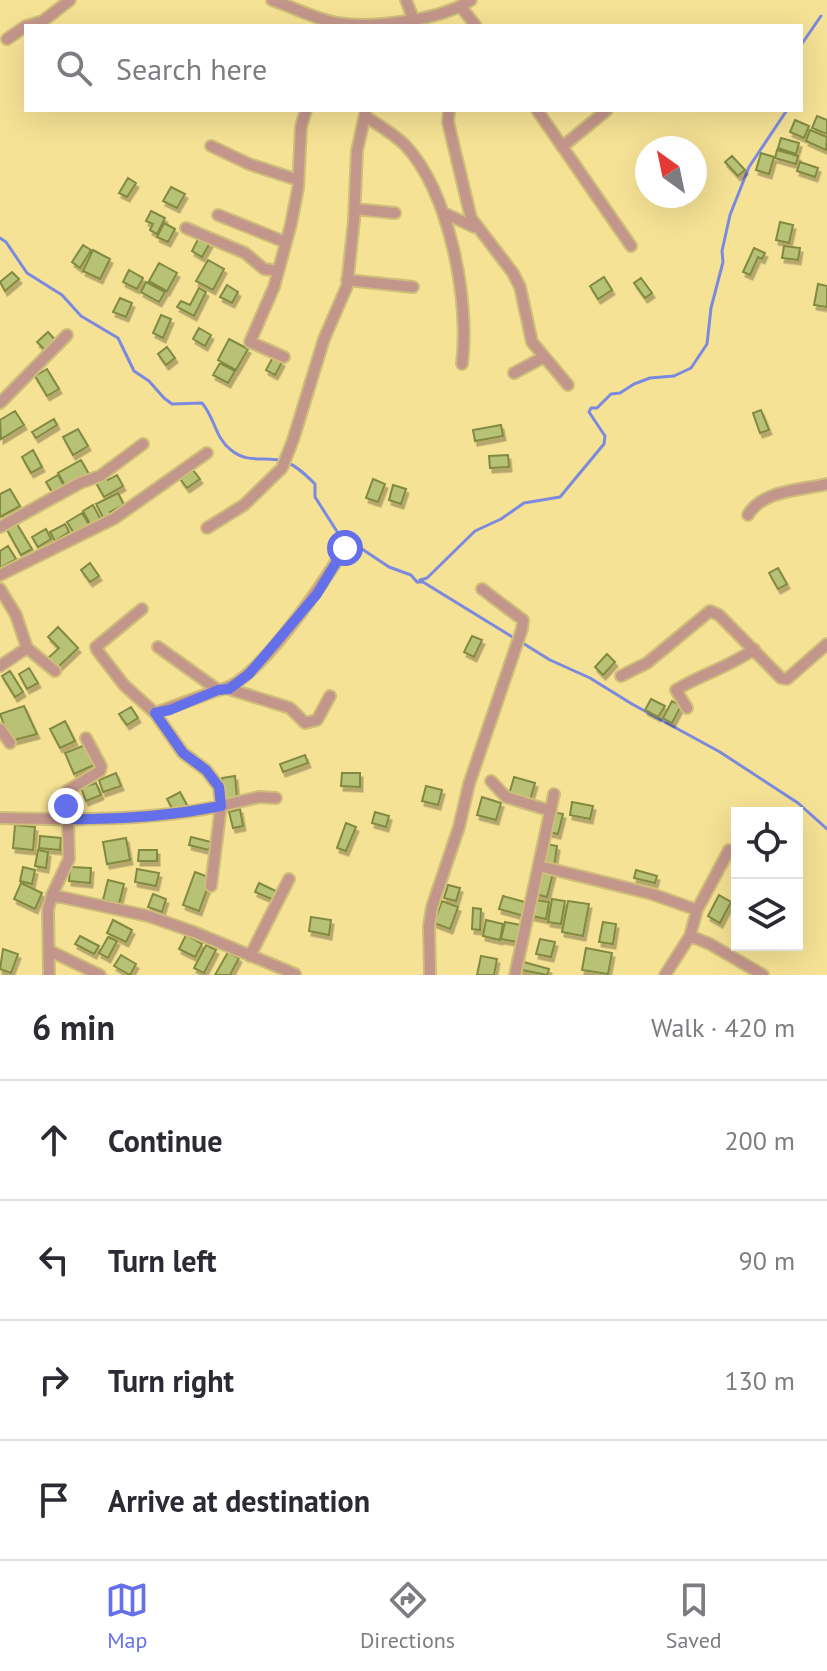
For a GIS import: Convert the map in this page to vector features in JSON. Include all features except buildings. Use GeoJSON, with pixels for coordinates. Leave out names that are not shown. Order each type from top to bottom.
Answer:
{"type":"FeatureCollection","features":[{"type":"Feature","properties":{"kind":"street"},"geometry":{"type":"LineString","coordinates":[[33,24],[43,21],[70,0]]}},
{"type":"Feature","properties":{"kind":"street"},"geometry":{"type":"LineString","coordinates":[[272,0],[331,24]]}},
{"type":"Feature","properties":{"kind":"street"},"geometry":{"type":"LineString","coordinates":[[406,0],[413,18]]}},
{"type":"Feature","properties":{"kind":"street"},"geometry":{"type":"LineString","coordinates":[[381,24],[413,18],[434,20],[466,3],[475,24]]}},
{"type":"Feature","properties":{"kind":"street"},"geometry":{"type":"LineString","coordinates":[[7,39],[24,27]]}},
{"type":"Feature","properties":{"kind":"street"},"geometry":{"type":"LineString","coordinates":[[284,357],[250,342],[274,287],[291,224],[298,180],[301,127],[305,112]]}},
{"type":"Feature","properties":{"kind":"street"},"geometry":{"type":"LineString","coordinates":[[449,112],[448,122],[471,218],[520,287],[532,342],[568,385]]}},
{"type":"Feature","properties":{"kind":"street"},"geometry":{"type":"LineString","coordinates":[[538,112],[631,246]]}},
{"type":"Feature","properties":{"kind":"street"},"geometry":{"type":"LineString","coordinates":[[562,147],[605,112]]}},
{"type":"Feature","properties":{"kind":"street"},"geometry":{"type":"LineString","coordinates":[[207,528],[244,505],[284,463],[324,339],[344,295],[355,209],[357,151],[365,113],[405,145],[444,213],[464,304],[462,364]]}},
{"type":"Feature","properties":{"kind":"street"},"geometry":{"type":"LineString","coordinates":[[211,146],[249,164],[298,180]]}},
{"type":"Feature","properties":{"kind":"street"},"geometry":{"type":"LineString","coordinates":[[355,209],[395,213]]}},
{"type":"Feature","properties":{"kind":"street"},"geometry":{"type":"LineString","coordinates":[[444,213],[466,221],[481,231]]}},
{"type":"Feature","properties":{"kind":"street"},"geometry":{"type":"LineString","coordinates":[[218,215],[285,242]]}},
{"type":"Feature","properties":{"kind":"street"},"geometry":{"type":"LineString","coordinates":[[186,228],[245,253],[264,269],[278,271]]}},
{"type":"Feature","properties":{"kind":"street"},"geometry":{"type":"LineString","coordinates":[[347,280],[413,287]]}},
{"type":"Feature","properties":{"kind":"street"},"geometry":{"type":"LineString","coordinates":[[0,403],[67,335]]}},
{"type":"Feature","properties":{"kind":"street"},"geometry":{"type":"LineString","coordinates":[[514,373],[544,357]]}},
{"type":"Feature","properties":{"kind":"street"},"geometry":{"type":"LineString","coordinates":[[0,527],[80,483],[100,476],[143,444]]}},
{"type":"Feature","properties":{"kind":"street"},"geometry":{"type":"LineString","coordinates":[[0,575],[115,518],[207,453]]}},
{"type":"Feature","properties":{"kind":"street"},"geometry":{"type":"LineString","coordinates":[[748,515],[766,498],[827,484]]}},
{"type":"Feature","properties":{"kind":"street"},"geometry":{"type":"LineString","coordinates":[[155,713],[224,690],[249,674],[317,594],[345,548]]}},
{"type":"Feature","properties":{"kind":"street"},"geometry":{"type":"LineString","coordinates":[[0,589],[16,615],[27,648],[55,671]]}},
{"type":"Feature","properties":{"kind":"street"},"geometry":{"type":"LineString","coordinates":[[430,975],[429,926],[432,907],[523,620],[482,589]]}},
{"type":"Feature","properties":{"kind":"street"},"geometry":{"type":"LineString","coordinates":[[142,609],[96,647],[124,685],[155,713],[183,753],[206,770],[219,787],[221,806],[211,886]]}},
{"type":"Feature","properties":{"kind":"street"},"geometry":{"type":"LineString","coordinates":[[621,676],[647,663],[710,611],[719,615],[781,678],[787,679],[827,644]]}},
{"type":"Feature","properties":{"kind":"street"},"geometry":{"type":"LineString","coordinates":[[158,647],[224,690],[290,708],[305,723],[311,724],[317,720],[330,696]]}},
{"type":"Feature","properties":{"kind":"street"},"geometry":{"type":"LineString","coordinates":[[0,666],[27,648]]}},
{"type":"Feature","properties":{"kind":"street"},"geometry":{"type":"LineString","coordinates":[[687,708],[676,690],[695,678],[739,660],[754,649]]}},
{"type":"Feature","properties":{"kind":"street"},"geometry":{"type":"LineString","coordinates":[[0,729],[10,743]]}},
{"type":"Feature","properties":{"kind":"street"},"geometry":{"type":"LineString","coordinates":[[49,975],[47,920],[52,895],[69,859],[67,791],[100,771],[101,766],[86,738]]}},
{"type":"Feature","properties":{"kind":"street"},"geometry":{"type":"LineString","coordinates":[[491,781],[506,797],[551,811]]}},
{"type":"Feature","properties":{"kind":"street"},"geometry":{"type":"LineString","coordinates":[[515,975],[554,794]]}},
{"type":"Feature","properties":{"kind":"street"},"geometry":{"type":"LineString","coordinates":[[0,818],[110,820],[221,806],[259,797],[276,798]]}},
{"type":"Feature","properties":{"kind":"street"},"geometry":{"type":"LineString","coordinates":[[665,975],[690,936],[697,910],[729,850]]}},
{"type":"Feature","properties":{"kind":"street"},"geometry":{"type":"LineString","coordinates":[[539,866],[652,894],[697,910]]}},
{"type":"Feature","properties":{"kind":"street"},"geometry":{"type":"LineString","coordinates":[[250,956],[289,879]]}},
{"type":"Feature","properties":{"kind":"street"},"geometry":{"type":"LineString","coordinates":[[52,895],[148,916],[295,974]]}},
{"type":"Feature","properties":{"kind":"street"},"geometry":{"type":"LineString","coordinates":[[690,936],[763,975]]}},
{"type":"Feature","properties":{"kind":"street"},"geometry":{"type":"LineString","coordinates":[[50,951],[100,975]]}},
{"type":"Feature","properties":{"kind":"waterway"},"geometry":{"type":"LineString","coordinates":[[803,42],[821,16]]}},
{"type":"Feature","properties":{"kind":"waterway"},"geometry":{"type":"LineString","coordinates":[[420,580],[427,578],[475,531],[501,519],[524,503],[560,497],[604,444],[605,436],[589,412],[591,408],[597,408],[611,394],[620,393],[634,384],[650,378],[674,376],[691,368],[707,344],[730,215],[749,167],[786,112]]}},
{"type":"Feature","properties":{"kind":"waterway"},"geometry":{"type":"LineString","coordinates":[[0,238],[27,273],[62,295],[81,316],[118,338],[134,371],[149,381],[164,398],[172,404],[202,403],[222,440],[231,450],[252,459],[279,460],[290,464],[315,484],[315,497],[338,533],[389,567],[411,575],[417,582],[423,582],[514,638]]}},
{"type":"Feature","properties":{"kind":"waterway"},"geometry":{"type":"LineString","coordinates":[[521,642],[720,752],[798,803],[827,829]]}},
{"type":"Feature","properties":{"kind":"route"},"geometry":{"type":"LineString","coordinates":[[66,806],[67,819],[110,820],[221,806],[219,787],[206,770],[183,753],[155,713],[218,690],[229,689],[249,674],[317,594],[345,548]]}}]}
